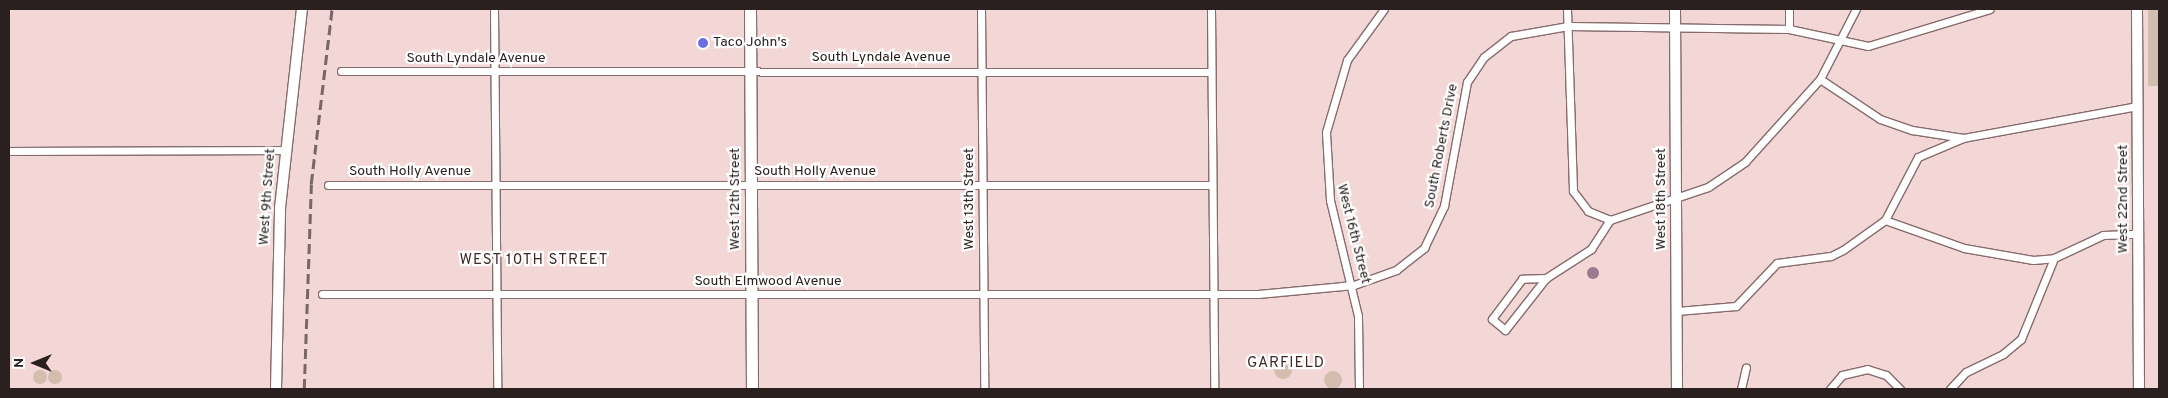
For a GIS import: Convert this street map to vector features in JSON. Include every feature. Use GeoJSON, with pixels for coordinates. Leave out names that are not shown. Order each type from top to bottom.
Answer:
{"type":"FeatureCollection","features":[{"type":"Feature","properties":{"kind":"main road","name":"West 12th Street"},"geometry":{"type":"LineString","coordinates":[[750,9],[752,389]]}},
{"type":"Feature","properties":{"kind":"street","name":"West 9th Street"},"geometry":{"type":"LineString","coordinates":[[276,389],[276,271],[285,150],[302,9]]}},
{"type":"Feature","properties":{"kind":"street"},"geometry":{"type":"LineString","coordinates":[[494,9],[497,389]]}},
{"type":"Feature","properties":{"kind":"street","name":"West 13th Street"},"geometry":{"type":"LineString","coordinates":[[981,9],[984,389]]}},
{"type":"Feature","properties":{"kind":"street"},"geometry":{"type":"LineString","coordinates":[[1211,9],[1214,389]]}},
{"type":"Feature","properties":{"kind":"street","name":"West 16th Street"},"geometry":{"type":"LineString","coordinates":[[1359,389],[1354,285],[1330,200],[1326,132],[1347,60],[1384,9]]}},
{"type":"Feature","properties":{"kind":"street"},"geometry":{"type":"LineString","coordinates":[[1567,9],[1572,191],[1588,211],[1610,220]]}},
{"type":"Feature","properties":{"kind":"street","name":"West 18th Street"},"geometry":{"type":"LineString","coordinates":[[1675,9],[1677,389]]}},
{"type":"Feature","properties":{"kind":"street"},"geometry":{"type":"LineString","coordinates":[[1789,9],[1789,29]]}},
{"type":"Feature","properties":{"kind":"street"},"geometry":{"type":"LineString","coordinates":[[1546,278],[1522,279],[1492,319],[1505,330],[1546,278],[1581,259],[1610,220],[1676,194],[1708,186],[1745,162],[1820,79],[1856,9]]}},
{"type":"Feature","properties":{"kind":"street","name":"South Roberts Drive"},"geometry":{"type":"LineString","coordinates":[[1213,294],[1354,285],[1396,270],[1424,248],[1436,228],[1444,206],[1462,95],[1478,64],[1511,36],[1568,26],[1789,29],[1868,46],[1986,9]]}},
{"type":"Feature","properties":{"kind":"street","name":"West 22nd Street"},"geometry":{"type":"LineString","coordinates":[[2137,9],[2140,389]]}},
{"type":"Feature","properties":{"kind":"street","name":"South Lyndale Avenue"},"geometry":{"type":"LineString","coordinates":[[341,71],[1211,72]]}},
{"type":"Feature","properties":{"kind":"street"},"geometry":{"type":"LineString","coordinates":[[1820,79],[1889,123],[1963,138]]}},
{"type":"Feature","properties":{"kind":"street"},"geometry":{"type":"LineString","coordinates":[[1677,311],[1736,306],[1777,263],[1831,256],[1885,220],[1918,157],[1963,138],[2138,106]]}},
{"type":"Feature","properties":{"kind":"street"},"geometry":{"type":"LineString","coordinates":[[9,151],[285,150]]}},
{"type":"Feature","properties":{"kind":"street","name":"South Holly Avenue"},"geometry":{"type":"LineString","coordinates":[[328,185],[1212,185]]}},
{"type":"Feature","properties":{"kind":"street"},"geometry":{"type":"LineString","coordinates":[[1885,220],[1995,256],[2054,258],[2103,235],[2138,234]]}},
{"type":"Feature","properties":{"kind":"street"},"geometry":{"type":"LineString","coordinates":[[1950,389],[1966,372],[2003,354],[2021,339],[2054,258]]}},
{"type":"Feature","properties":{"kind":"street","name":"South Elmwood Avenue"},"geometry":{"type":"LineString","coordinates":[[322,294],[1213,294]]}},
{"type":"Feature","properties":{"kind":"street"},"geometry":{"type":"LineString","coordinates":[[1741,389],[1746,368]]}},
{"type":"Feature","properties":{"kind":"street"},"geometry":{"type":"LineString","coordinates":[[1830,389],[1842,375],[1867,369],[1886,375],[1900,389]]}},
{"type":"Feature","properties":{"kind":"shaded area"},"geometry":{"type":"Polygon","coordinates":[[[2148,9],[2159,9],[2159,86],[2148,86],[2148,9]]]}},
{"type":"Feature","properties":{"kind":"shaded area"},"geometry":{"type":"Polygon","coordinates":[[[1591,267],[1595,267],[1599,273],[1595,279],[1591,279],[1587,275],[1587,271],[1591,267]]]}},
{"type":"Feature","properties":{"kind":"shaded area"},"geometry":{"type":"Polygon","coordinates":[[[1279,361],[1287,361],[1292,366],[1290,377],[1279,379],[1274,374],[1274,366],[1279,361]]]}},
{"type":"Feature","properties":{"kind":"shaded area"},"geometry":{"type":"Polygon","coordinates":[[[40,370],[45,372],[47,377],[45,382],[40,384],[35,382],[33,377],[35,372],[40,370]]]}},
{"type":"Feature","properties":{"kind":"shaded area"},"geometry":{"type":"Polygon","coordinates":[[[55,370],[60,372],[62,377],[60,382],[55,384],[50,382],[48,377],[50,372],[55,370]]]}},
{"type":"Feature","properties":{"kind":"shaded area"},"geometry":{"type":"Polygon","coordinates":[[[1329,371],[1337,371],[1342,376],[1340,387],[1329,389],[1324,384],[1324,376],[1329,371]]]}},
{"type":"Feature","properties":{"kind":"railway"},"geometry":{"type":"LineString","coordinates":[[304,389],[311,184],[332,9]]}},
{"type":"Feature","properties":{"kind":"place","name":"Taco John's"},"geometry":{"type":"Point","coordinates":[703,43]}},
{"type":"Feature","properties":{"kind":"district","name":"WEST 10TH STREET"},"geometry":{"type":"Point","coordinates":[534,261]}},
{"type":"Feature","properties":{"kind":"district","name":"GARFIELD"},"geometry":{"type":"Point","coordinates":[1286,364]}}]}
